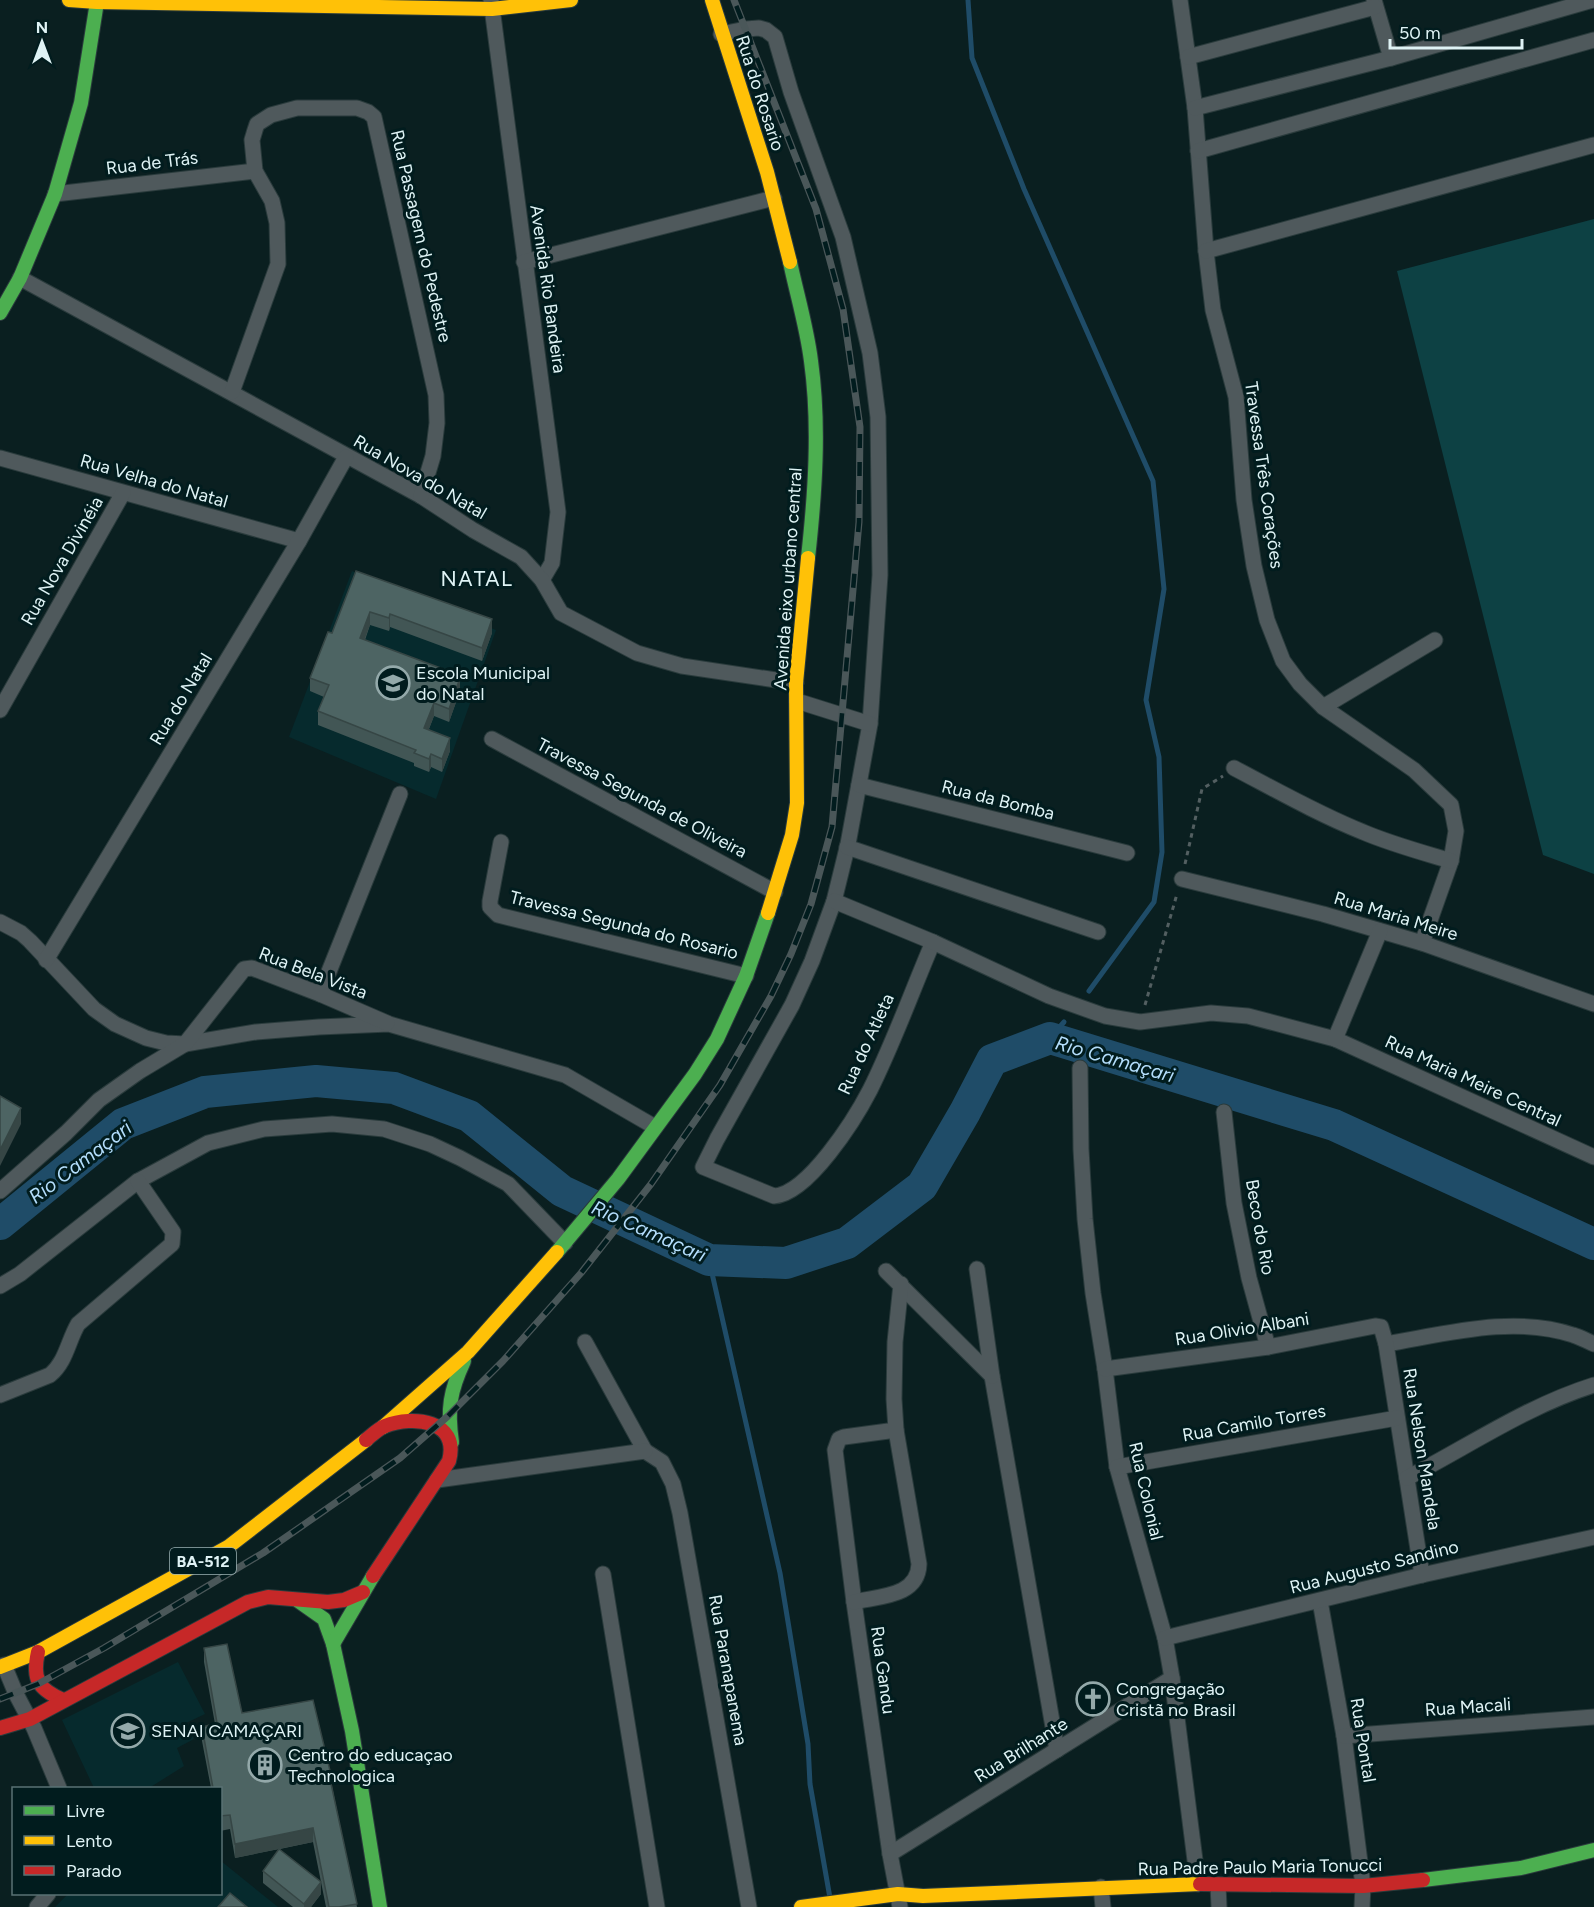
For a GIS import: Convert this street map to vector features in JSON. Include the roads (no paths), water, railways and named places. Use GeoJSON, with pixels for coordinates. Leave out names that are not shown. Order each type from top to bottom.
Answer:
{"type":"FeatureCollection","features":[{"type":"Feature","properties":{"kind":"street"},"geometry":{"type":"LineString","coordinates":[[69,0],[491,4],[570,0]]}},
{"type":"Feature","properties":{"kind":"street","name":"Rua do Rosario"},"geometry":{"type":"LineString","coordinates":[[712,0],[774,198]]}},
{"type":"Feature","properties":{"kind":"street","name":"Travessa Três Corações"},"geometry":{"type":"LineString","coordinates":[[1180,0],[1195,108],[1213,310],[1236,398],[1244,500],[1254,566],[1267,620],[1283,661],[1300,684],[1323,706],[1414,770],[1451,805],[1456,831],[1450,861],[1422,943]]}},
{"type":"Feature","properties":{"kind":"street"},"geometry":{"type":"LineString","coordinates":[[1195,108],[1391,58],[1593,0]]}},
{"type":"Feature","properties":{"kind":"street"},"geometry":{"type":"LineString","coordinates":[[0,313],[20,278],[55,194],[81,104],[97,1]]}},
{"type":"Feature","properties":{"kind":"street"},"geometry":{"type":"LineString","coordinates":[[1188,57],[1375,3],[1391,58]]}},
{"type":"Feature","properties":{"kind":"street","name":"Avenida Rio Bandeira"},"geometry":{"type":"LineString","coordinates":[[491,4],[558,512],[552,563],[542,580]]}},
{"type":"Feature","properties":{"kind":"street"},"geometry":{"type":"LineString","coordinates":[[721,34],[759,28],[775,37],[791,92],[843,237],[870,353],[878,417],[880,575],[870,724],[847,847],[834,901],[933,942]]}},
{"type":"Feature","properties":{"kind":"street"},"geometry":{"type":"LineString","coordinates":[[1198,151],[1594,40]]}},
{"type":"Feature","properties":{"kind":"street","name":"Rua Passagem do Pedestre"},"geometry":{"type":"LineString","coordinates":[[255,171],[252,140],[257,124],[271,115],[297,108],[333,107],[357,108],[374,117],[436,395],[437,423],[433,456],[421,496]]}},
{"type":"Feature","properties":{"kind":"street"},"geometry":{"type":"LineString","coordinates":[[1206,251],[1594,145]]}},
{"type":"Feature","properties":{"kind":"street"},"geometry":{"type":"LineString","coordinates":[[232,393],[278,264],[277,223],[272,201],[255,171]]}},
{"type":"Feature","properties":{"kind":"street","name":"Rua de Trás"},"geometry":{"type":"LineString","coordinates":[[55,194],[255,171]]}},
{"type":"Feature","properties":{"kind":"street"},"geometry":{"type":"LineString","coordinates":[[524,262],[774,198]]}},
{"type":"Feature","properties":{"kind":"street","name":"Avenida eixo urbano central"},"geometry":{"type":"LineString","coordinates":[[774,198],[811,358],[814,384],[813,513],[796,683],[798,775],[796,813],[775,892]]}},
{"type":"Feature","properties":{"kind":"street","name":"Rua Nova do Natal"},"geometry":{"type":"LineString","coordinates":[[20,278],[421,496],[473,530],[522,557],[542,580],[561,613],[637,653],[682,666],[796,683]]}},
{"type":"Feature","properties":{"kind":"street","name":"Rua do Natal"},"geometry":{"type":"LineString","coordinates":[[46,960],[298,541],[346,457]]}},
{"type":"Feature","properties":{"kind":"street","name":"Rua Velha do Natal"},"geometry":{"type":"LineString","coordinates":[[0,458],[298,541]]}},
{"type":"Feature","properties":{"kind":"street","name":"Rua Nova Divinéia"},"geometry":{"type":"LineString","coordinates":[[0,710],[123,493]]}},
{"type":"Feature","properties":{"kind":"street"},"geometry":{"type":"LineString","coordinates":[[1323,706],[1435,640]]}},
{"type":"Feature","properties":{"kind":"street"},"geometry":{"type":"LineString","coordinates":[[797,701],[870,724]]}},
{"type":"Feature","properties":{"kind":"street","name":"Travessa Segunda de Oliveira"},"geometry":{"type":"LineString","coordinates":[[492,739],[775,892]]}},
{"type":"Feature","properties":{"kind":"street"},"geometry":{"type":"LineString","coordinates":[[1234,768],[1361,832],[1450,861]]}},
{"type":"Feature","properties":{"kind":"street","name":"Rua da Bomba"},"geometry":{"type":"LineString","coordinates":[[859,785],[1126,853]]}},
{"type":"Feature","properties":{"kind":"street"},"geometry":{"type":"LineString","coordinates":[[321,994],[400,794]]}},
{"type":"Feature","properties":{"kind":"street","name":"Travessa Segunda do Rosario"},"geometry":{"type":"LineString","coordinates":[[501,842],[490,901],[490,907],[498,915],[746,976]]}},
{"type":"Feature","properties":{"kind":"street"},"geometry":{"type":"LineString","coordinates":[[847,847],[1098,932]]}},
{"type":"Feature","properties":{"kind":"street","name":"Rua Maria Meire"},"geometry":{"type":"LineString","coordinates":[[1182,879],[1323,914],[1422,943],[1594,1004]]}},
{"type":"Feature","properties":{"kind":"street"},"geometry":{"type":"LineString","coordinates":[[382,1427],[468,1352],[565,1243],[618,1179],[695,1074],[717,1039],[746,976],[775,892]]}},
{"type":"Feature","properties":{"kind":"street","name":"Rua do Atleta"},"geometry":{"type":"LineString","coordinates":[[834,901],[812,961],[792,1005],[703,1167],[774,1196],[785,1194],[807,1179],[831,1150],[869,1091],[933,942]]}},
{"type":"Feature","properties":{"kind":"street"},"geometry":{"type":"LineString","coordinates":[[0,922],[21,933],[94,1009],[115,1024],[146,1038],[166,1043],[185,1044],[256,1032],[389,1024],[565,1075],[655,1127]]}},
{"type":"Feature","properties":{"kind":"street"},"geometry":{"type":"LineString","coordinates":[[1335,1039],[1380,931]]}},
{"type":"Feature","properties":{"kind":"street","name":"Rua Maria Meire Central"},"geometry":{"type":"LineString","coordinates":[[933,942],[1049,996],[1104,1016],[1140,1022],[1211,1013],[1248,1016],[1335,1039],[1594,1157]]}},
{"type":"Feature","properties":{"kind":"street","name":"Rua Bela Vista"},"geometry":{"type":"LineString","coordinates":[[185,1044],[247,968],[321,994],[389,1024]]}},
{"type":"Feature","properties":{"kind":"street"},"geometry":{"type":"LineString","coordinates":[[0,1191],[66,1133],[99,1100],[140,1071],[185,1044]]}},
{"type":"Feature","properties":{"kind":"street","name":"Rua Colonial"},"geometry":{"type":"LineString","coordinates":[[1080,1068],[1085,1219],[1117,1467],[1165,1638],[1198,1884]]}},
{"type":"Feature","properties":{"kind":"street","name":"Beco do Rio"},"geometry":{"type":"LineString","coordinates":[[1224,1112],[1238,1224],[1249,1278],[1268,1347]]}},
{"type":"Feature","properties":{"kind":"street"},"geometry":{"type":"LineString","coordinates":[[0,1286],[20,1274],[138,1181],[208,1143],[264,1129],[332,1124],[384,1129],[430,1144],[508,1184],[565,1243]]}},
{"type":"Feature","properties":{"kind":"street"},"geometry":{"type":"LineString","coordinates":[[0,1395],[50,1375],[62,1362],[78,1324],[172,1244],[173,1232],[138,1181]]}},
{"type":"Feature","properties":{"kind":"street"},"geometry":{"type":"LineString","coordinates":[[977,1269],[992,1376],[1057,1750]]}},
{"type":"Feature","properties":{"kind":"street"},"geometry":{"type":"LineString","coordinates":[[886,1271],[992,1376]]}},
{"type":"Feature","properties":{"kind":"street"},"geometry":{"type":"LineString","coordinates":[[854,1602],[898,1592],[916,1580],[919,1572],[896,1430],[894,1399],[895,1342],[901,1284]]}},
{"type":"Feature","properties":{"kind":"street","name":"Rua Olivio Albani"},"geometry":{"type":"LineString","coordinates":[[1105,1369],[1268,1347],[1375,1326],[1381,1327],[1384,1337],[1483,1328],[1546,1329],[1573,1335],[1594,1344]]}},
{"type":"Feature","properties":{"kind":"street","name":"Rua Nelson Mandela"},"geometry":{"type":"LineString","coordinates":[[1384,1337],[1422,1575]]}},
{"type":"Feature","properties":{"kind":"street","name":"Rua Paranapanema"},"geometry":{"type":"LineString","coordinates":[[585,1342],[645,1451],[662,1462],[673,1485],[680,1513],[749,1907]]}},
{"type":"Feature","properties":{"kind":"street"},"geometry":{"type":"LineString","coordinates":[[333,1644],[363,1592],[449,1461],[452,1454],[452,1442],[448,1402],[451,1386],[468,1352]]}},
{"type":"Feature","properties":{"kind":"street"},"geometry":{"type":"LineString","coordinates":[[1407,1478],[1458,1452],[1536,1407],[1594,1385]]}},
{"type":"Feature","properties":{"kind":"street","name":"Rua Camilo Torres"},"geometry":{"type":"LineString","coordinates":[[1117,1467],[1397,1418]]}},
{"type":"Feature","properties":{"kind":"street","name":"BA-512"},"geometry":{"type":"LineString","coordinates":[[2,1666],[38,1652],[228,1547],[382,1427],[406,1420],[421,1421],[445,1432],[452,1442]]}},
{"type":"Feature","properties":{"kind":"street","name":"Rua Gandu"},"geometry":{"type":"LineString","coordinates":[[896,1430],[844,1437],[839,1439],[835,1450],[890,1854],[901,1903]]}},
{"type":"Feature","properties":{"kind":"street"},"geometry":{"type":"LineString","coordinates":[[437,1480],[645,1451]]}},
{"type":"Feature","properties":{"kind":"street"},"geometry":{"type":"LineString","coordinates":[[449,1461],[471,1475]]}},
{"type":"Feature","properties":{"kind":"street","name":"Rua Augusto Sandino"},"geometry":{"type":"LineString","coordinates":[[1165,1638],[1422,1575],[1594,1537]]}},
{"type":"Feature","properties":{"kind":"street"},"geometry":{"type":"LineString","coordinates":[[603,1574],[657,1907]]}},
{"type":"Feature","properties":{"kind":"street"},"geometry":{"type":"LineString","coordinates":[[0,1728],[30,1719],[248,1602],[268,1597],[285,1597],[328,1602],[344,1600],[363,1592]]}},
{"type":"Feature","properties":{"kind":"street"},"geometry":{"type":"LineString","coordinates":[[297,1600],[324,1618],[333,1644],[352,1731],[380,1907]]}},
{"type":"Feature","properties":{"kind":"street","name":"Rua Pontal"},"geometry":{"type":"LineString","coordinates":[[1320,1601],[1344,1736],[1363,1886],[1362,1907]]}},
{"type":"Feature","properties":{"kind":"street"},"geometry":{"type":"LineString","coordinates":[[38,1652],[34,1666],[38,1684],[46,1693],[63,1700]]}},
{"type":"Feature","properties":{"kind":"street"},"geometry":{"type":"LineString","coordinates":[[2,1666],[30,1719],[60,1787]]}},
{"type":"Feature","properties":{"kind":"street","name":"Rua Brilhante"},"geometry":{"type":"LineString","coordinates":[[890,1854],[1172,1678]]}},
{"type":"Feature","properties":{"kind":"street","name":"Rua Macali"},"geometry":{"type":"LineString","coordinates":[[1344,1736],[1594,1717]]}},
{"type":"Feature","properties":{"kind":"street","name":"Rua Padre Paulo Maria Tonucci"},"geometry":{"type":"LineString","coordinates":[[801,1907],[853,1900],[901,1903],[923,1896],[1101,1887],[1198,1884],[1363,1886],[1461,1877],[1521,1868],[1594,1850]]}},
{"type":"Feature","properties":{"kind":"street"},"geometry":{"type":"LineString","coordinates":[[1218,1885],[1219,1907]]}},
{"type":"Feature","properties":{"kind":"street"},"geometry":{"type":"LineString","coordinates":[[1101,1887],[1103,1907]]}},
{"type":"Feature","properties":{"kind":"street"},"geometry":{"type":"LineString","coordinates":[[37,1907],[46,1895]]}},
{"type":"Feature","properties":{"kind":"waterway"},"geometry":{"type":"LineString","coordinates":[[968,0],[972,58],[1024,189],[1153,481],[1164,589],[1146,700],[1159,757],[1162,852],[1154,902],[1089,991]]}},
{"type":"Feature","properties":{"kind":"waterway"},"geometry":{"type":"LineString","coordinates":[[1050,1038],[1064,1022]]}},
{"type":"Feature","properties":{"kind":"waterway","name":"Rio Camaçari"},"geometry":{"type":"LineString","coordinates":[[0,1224],[123,1124],[205,1092],[316,1081],[394,1088],[469,1116],[562,1191],[709,1260],[786,1263],[847,1243],[922,1186],[992,1060],[1050,1038],[1334,1125],[1594,1244]]}},
{"type":"Feature","properties":{"kind":"waterway"},"geometry":{"type":"LineString","coordinates":[[709,1260],[780,1573],[808,1744],[810,1784],[830,1898]]}},
{"type":"Feature","properties":{"kind":"railway"},"geometry":{"type":"LineString","coordinates":[[0,1699],[38,1684],[104,1648],[263,1553],[400,1458],[448,1416],[503,1361],[581,1273],[651,1184],[720,1085],[771,996],[791,954],[811,904],[832,827],[859,522],[860,427],[843,309],[816,209],[734,0]]}},
{"type":"Feature","properties":{"kind":"place","name":"Escola Municipal do Natal"},"geometry":{"type":"Point","coordinates":[393,683]}},
{"type":"Feature","properties":{"kind":"place","name":"Congregação Cristã no Brasil"},"geometry":{"type":"Point","coordinates":[1093,1699]}},
{"type":"Feature","properties":{"kind":"place","name":"SENAI CAMAÇARI"},"geometry":{"type":"Point","coordinates":[128,1731]}},
{"type":"Feature","properties":{"kind":"place","name":"Centro do educaçao Technologica"},"geometry":{"type":"Point","coordinates":[265,1765]}},
{"type":"Feature","properties":{"kind":"district","name":"NATAL"},"geometry":{"type":"Point","coordinates":[477,578]}}]}
